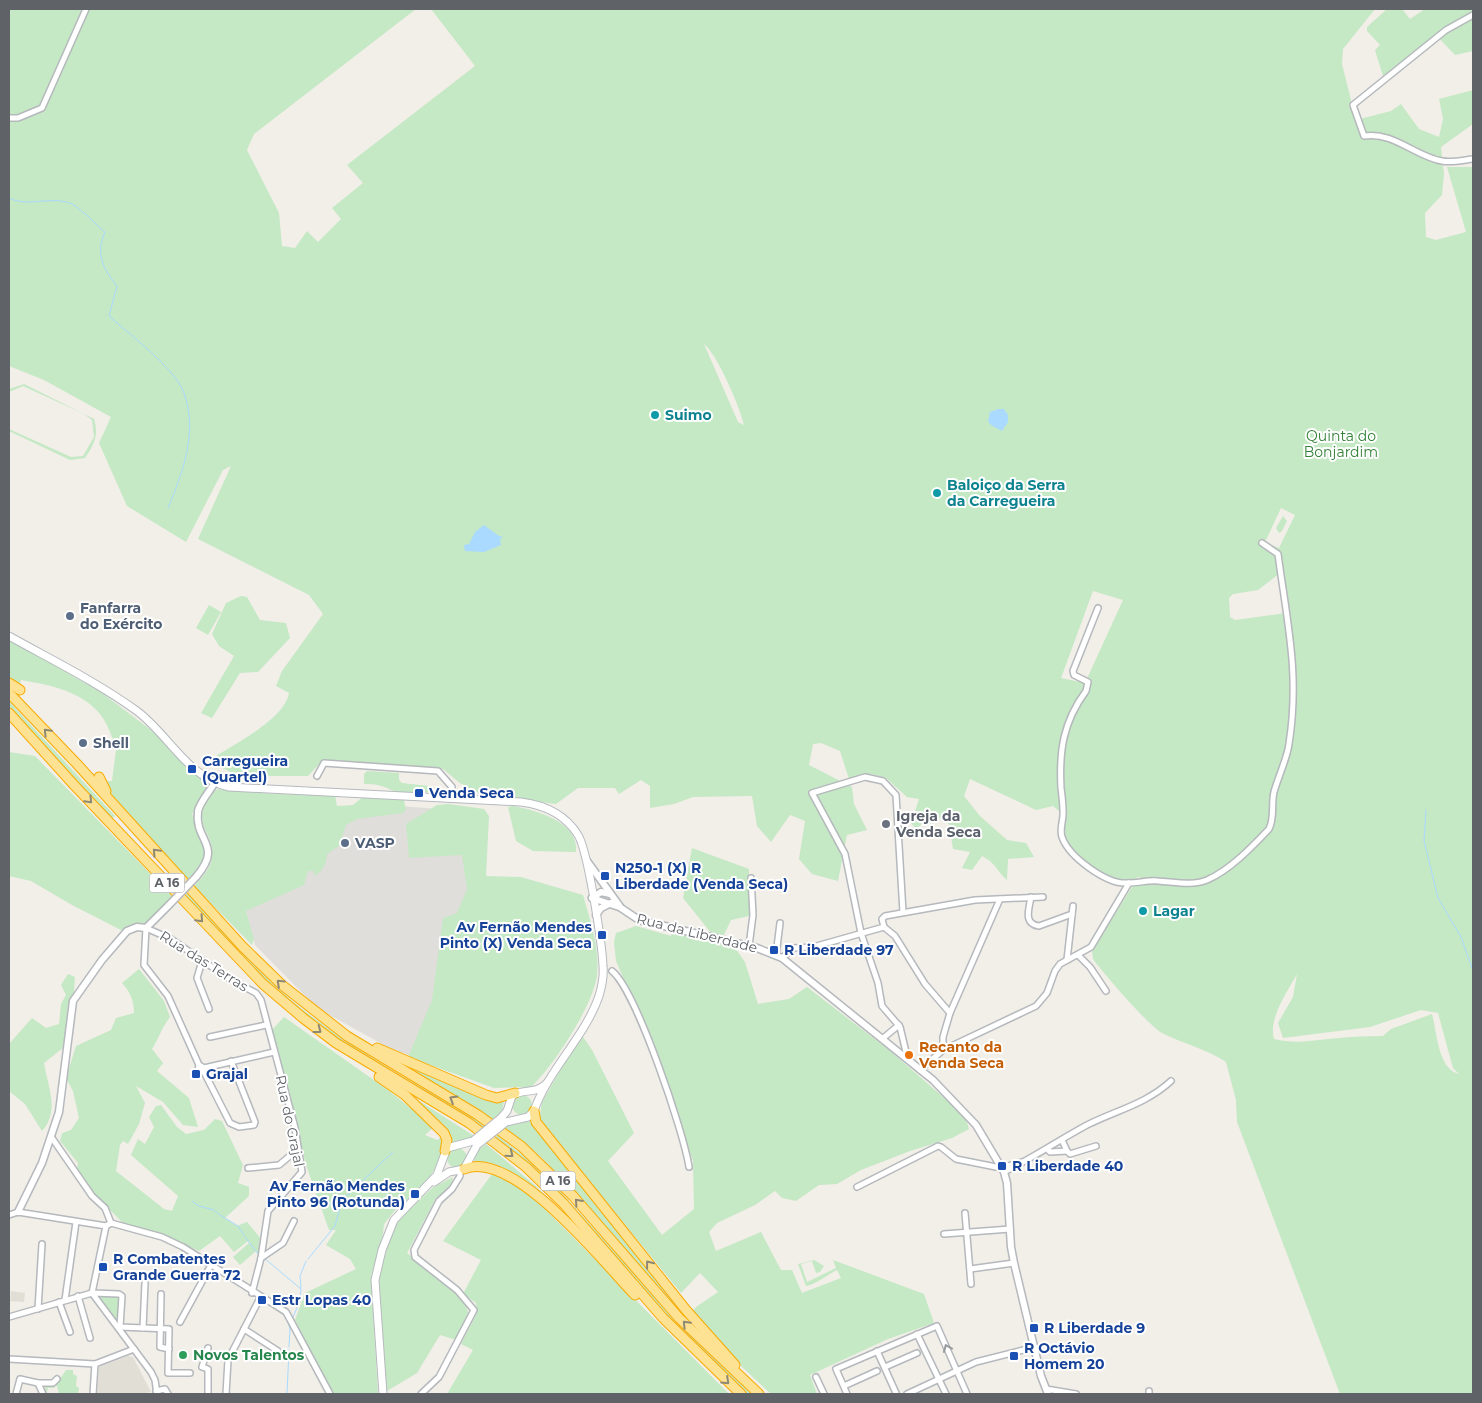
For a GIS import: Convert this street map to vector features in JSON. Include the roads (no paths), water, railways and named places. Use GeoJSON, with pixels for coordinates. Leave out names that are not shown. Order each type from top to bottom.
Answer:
{"type":"FeatureCollection","features":[{"type":"Feature","properties":{"kind":"highway"},"geometry":{"type":"LineString","coordinates":[[9,683],[20,690]]}},
{"type":"Feature","properties":{"kind":"highway","name":"A 16"},"geometry":{"type":"LineString","coordinates":[[9,693],[77,764],[242,946],[282,985],[317,1014],[369,1050],[478,1115],[521,1146],[573,1196],[679,1318],[759,1394]]}},
{"type":"Feature","properties":{"kind":"highway","name":"A 16"},"geometry":{"type":"LineString","coordinates":[[9,713],[74,785],[263,984],[336,1043],[469,1123],[526,1167],[564,1204],[682,1338],[740,1394]]}},
{"type":"Feature","properties":{"kind":"highway"},"geometry":{"type":"LineString","coordinates":[[34,749],[74,785]]}},
{"type":"Feature","properties":{"kind":"highway"},"geometry":{"type":"LineString","coordinates":[[99,777],[117,810]]}},
{"type":"Feature","properties":{"kind":"highway","name":"A 16"},"geometry":{"type":"LineString","coordinates":[[317,1014],[397,1058],[486,1095],[497,1098],[516,1093]]}},
{"type":"Feature","properties":{"kind":"highway","name":"A 16"},"geometry":{"type":"LineString","coordinates":[[336,1043],[356,1062],[404,1095],[442,1131],[446,1138],[444,1153]]}},
{"type":"Feature","properties":{"kind":"highway","name":"A 16"},"geometry":{"type":"LineString","coordinates":[[535,1110],[536,1122],[686,1310],[759,1394]]}},
{"type":"Feature","properties":{"kind":"highway","name":"A 16"},"geometry":{"type":"LineString","coordinates":[[460,1170],[480,1165],[490,1167],[532,1190],[662,1323],[682,1338]]}},
{"type":"Feature","properties":{"kind":"main road"},"geometry":{"type":"LineString","coordinates":[[9,636],[74,672],[135,710],[152,723],[193,768],[214,784],[229,787],[522,802],[539,804],[554,811],[567,822],[578,836],[585,858],[604,967],[601,988],[588,1018],[552,1077],[535,1110],[528,1117],[503,1120]]}},
{"type":"Feature","properties":{"kind":"main road"},"geometry":{"type":"LineString","coordinates":[[427,1186],[444,1175],[460,1170],[470,1158],[475,1143],[503,1120],[510,1099],[516,1093],[527,1093],[542,1088],[552,1077]]}},
{"type":"Feature","properties":{"kind":"main road"},"geometry":{"type":"LineString","coordinates":[[527,1093],[534,1099],[535,1110]]}},
{"type":"Feature","properties":{"kind":"main road"},"geometry":{"type":"LineString","coordinates":[[508,1106],[512,1114],[520,1118]]}},
{"type":"Feature","properties":{"kind":"main road"},"geometry":{"type":"LineString","coordinates":[[383,1394],[376,1268],[394,1220],[439,1171],[444,1153],[451,1145],[475,1143]]}},
{"type":"Feature","properties":{"kind":"main road"},"geometry":{"type":"LineString","coordinates":[[460,1144],[468,1149],[470,1158]]}},
{"type":"Feature","properties":{"kind":"main road"},"geometry":{"type":"LineString","coordinates":[[444,1153],[445,1164],[460,1170]]}},
{"type":"Feature","properties":{"kind":"street"},"geometry":{"type":"LineString","coordinates":[[9,118],[18,118],[42,108],[86,9]]}},
{"type":"Feature","properties":{"kind":"street"},"geometry":{"type":"LineString","coordinates":[[1473,16],[1446,30],[1353,105],[1364,136],[1372,135],[1401,143],[1442,162],[1473,159]]}},
{"type":"Feature","properties":{"kind":"street"},"geometry":{"type":"LineString","coordinates":[[1098,608],[1073,671],[1074,675],[1088,682],[1061,741],[1061,780],[1064,813],[1061,832],[1065,844],[1079,861],[1092,870],[1129,884],[1147,880],[1191,883],[1209,879],[1243,854],[1269,829],[1272,823],[1273,797],[1289,747],[1295,680],[1291,632],[1284,603],[1278,554],[1262,543]]}},
{"type":"Feature","properties":{"kind":"street"},"geometry":{"type":"LineString","coordinates":[[317,776],[324,763],[438,771],[452,787],[452,797]]}},
{"type":"Feature","properties":{"kind":"street"},"geometry":{"type":"LineString","coordinates":[[903,912],[896,795],[883,781],[865,777],[812,793],[845,854],[862,933],[878,984],[882,1006],[899,1025],[906,1052],[905,1058]]}},
{"type":"Feature","properties":{"kind":"street"},"geometry":{"type":"LineString","coordinates":[[214,784],[198,812],[198,821],[209,854],[205,867],[146,928],[144,965],[168,996],[202,1068],[233,1126],[254,1125],[255,1122],[231,1061]]}},
{"type":"Feature","properties":{"kind":"street","name":"Rua da Liberdade"},"geometry":{"type":"LineString","coordinates":[[585,858],[621,908],[643,922],[749,946],[779,956],[920,1070],[956,1103],[976,1125],[1002,1170],[1008,1188],[1014,1263],[1047,1392]]}},
{"type":"Feature","properties":{"kind":"street"},"geometry":{"type":"LineString","coordinates":[[749,946],[753,915],[751,878]]}},
{"type":"Feature","properties":{"kind":"street"},"geometry":{"type":"LineString","coordinates":[[920,1070],[943,1050],[1036,1006],[1047,993],[1055,970],[1067,960],[1091,946],[1129,884]]}},
{"type":"Feature","properties":{"kind":"street"},"geometry":{"type":"LineString","coordinates":[[592,898],[601,892],[611,894]]}},
{"type":"Feature","properties":{"kind":"street"},"geometry":{"type":"LineString","coordinates":[[1030,897],[1028,916],[1029,922],[1033,925],[1039,926],[1072,914]]}},
{"type":"Feature","properties":{"kind":"street"},"geometry":{"type":"LineString","coordinates":[[950,1013],[925,984],[895,936],[884,927],[882,920],[885,916],[975,900],[1043,897]]}},
{"type":"Feature","properties":{"kind":"street"},"geometry":{"type":"LineString","coordinates":[[592,898],[621,908]]}},
{"type":"Feature","properties":{"kind":"street"},"geometry":{"type":"LineString","coordinates":[[943,1050],[943,1037],[950,1013],[1000,898]]}},
{"type":"Feature","properties":{"kind":"street"},"geometry":{"type":"LineString","coordinates":[[596,915],[600,908],[611,903]]}},
{"type":"Feature","properties":{"kind":"street"},"geometry":{"type":"LineString","coordinates":[[1067,960],[1073,906]]}},
{"type":"Feature","properties":{"kind":"street"},"geometry":{"type":"LineString","coordinates":[[780,923],[779,956],[794,948],[813,947],[884,927]]}},
{"type":"Feature","properties":{"kind":"street"},"geometry":{"type":"LineString","coordinates":[[18,1212],[52,1138],[59,1112],[73,1001],[102,960],[127,931],[137,927],[146,928]]}},
{"type":"Feature","properties":{"kind":"street","name":"Rua das Terras"},"geometry":{"type":"LineString","coordinates":[[146,928],[171,939],[202,961],[260,997]]}},
{"type":"Feature","properties":{"kind":"street"},"geometry":{"type":"LineString","coordinates":[[1078,955],[1090,967],[1106,991]]}},
{"type":"Feature","properties":{"kind":"street"},"geometry":{"type":"LineString","coordinates":[[202,961],[197,978],[209,1009]]}},
{"type":"Feature","properties":{"kind":"street"},"geometry":{"type":"LineString","coordinates":[[612,971],[620,978],[642,1025],[663,1079],[688,1167]]}},
{"type":"Feature","properties":{"kind":"street","name":"Rua do Grajal"},"geometry":{"type":"LineString","coordinates":[[252,1293],[261,1258],[266,1217],[302,1172],[294,1128],[260,997]]}},
{"type":"Feature","properties":{"kind":"street"},"geometry":{"type":"LineString","coordinates":[[210,1037],[266,1025]]}},
{"type":"Feature","properties":{"kind":"street"},"geometry":{"type":"LineString","coordinates":[[882,1039],[899,1025]]}},
{"type":"Feature","properties":{"kind":"street"},"geometry":{"type":"LineString","coordinates":[[202,1068],[274,1052]]}},
{"type":"Feature","properties":{"kind":"street"},"geometry":{"type":"LineString","coordinates":[[857,1187],[938,1146],[956,1160],[1002,1170],[1028,1161],[1095,1122],[1144,1101],[1171,1081]]}},
{"type":"Feature","properties":{"kind":"street"},"geometry":{"type":"LineString","coordinates":[[52,1138],[92,1196],[105,1208],[108,1225],[92,1293]]}},
{"type":"Feature","properties":{"kind":"street"},"geometry":{"type":"LineString","coordinates":[[1062,1140],[1067,1151]]}},
{"type":"Feature","properties":{"kind":"street"},"geometry":{"type":"LineString","coordinates":[[1047,1149],[1050,1152],[1067,1151],[1074,1154],[1096,1146]]}},
{"type":"Feature","properties":{"kind":"street"},"geometry":{"type":"LineString","coordinates":[[248,1168],[279,1165],[297,1150]]}},
{"type":"Feature","properties":{"kind":"street"},"geometry":{"type":"LineString","coordinates":[[421,1394],[439,1377],[474,1310],[457,1290],[415,1257],[414,1250],[439,1201],[452,1189],[460,1176],[460,1170]]}},
{"type":"Feature","properties":{"kind":"street"},"geometry":{"type":"LineString","coordinates":[[277,1192],[280,1198]]}},
{"type":"Feature","properties":{"kind":"street"},"geometry":{"type":"LineString","coordinates":[[9,1216],[18,1212],[76,1222],[108,1225],[162,1237],[183,1247],[252,1293],[286,1312],[330,1394]]}},
{"type":"Feature","properties":{"kind":"street"},"geometry":{"type":"LineString","coordinates":[[965,1213],[971,1284]]}},
{"type":"Feature","properties":{"kind":"street"},"geometry":{"type":"LineString","coordinates":[[261,1258],[283,1243],[294,1221]]}},
{"type":"Feature","properties":{"kind":"street"},"geometry":{"type":"LineString","coordinates":[[70,1332],[62,1301],[76,1222]]}},
{"type":"Feature","properties":{"kind":"street"},"geometry":{"type":"LineString","coordinates":[[944,1234],[1010,1229]]}},
{"type":"Feature","properties":{"kind":"street"},"geometry":{"type":"LineString","coordinates":[[38,1309],[42,1244]]}},
{"type":"Feature","properties":{"kind":"street"},"geometry":{"type":"LineString","coordinates":[[970,1269],[1014,1263]]}},
{"type":"Feature","properties":{"kind":"street"},"geometry":{"type":"LineString","coordinates":[[180,1322],[211,1264]]}},
{"type":"Feature","properties":{"kind":"street"},"geometry":{"type":"LineString","coordinates":[[143,1328],[145,1282]]}},
{"type":"Feature","properties":{"kind":"street"},"geometry":{"type":"LineString","coordinates":[[92,1293],[120,1327],[155,1380],[167,1392]]}},
{"type":"Feature","properties":{"kind":"street"},"geometry":{"type":"LineString","coordinates":[[9,1317],[92,1293],[121,1295],[120,1327]]}},
{"type":"Feature","properties":{"kind":"street"},"geometry":{"type":"LineString","coordinates":[[161,1294],[160,1347],[169,1349]]}},
{"type":"Feature","properties":{"kind":"street"},"geometry":{"type":"LineString","coordinates":[[78,1296],[90,1338]]}},
{"type":"Feature","properties":{"kind":"street"},"geometry":{"type":"LineString","coordinates":[[226,1394],[228,1360],[244,1329],[253,1304],[260,1298]]}},
{"type":"Feature","properties":{"kind":"street"},"geometry":{"type":"LineString","coordinates":[[848,1394],[836,1369],[937,1326],[967,1394]]}},
{"type":"Feature","properties":{"kind":"street"},"geometry":{"type":"LineString","coordinates":[[120,1327],[160,1328],[170,1331],[168,1373],[190,1373]]}},
{"type":"Feature","properties":{"kind":"street"},"geometry":{"type":"LineString","coordinates":[[244,1329],[278,1351]]}},
{"type":"Feature","properties":{"kind":"street"},"geometry":{"type":"LineString","coordinates":[[917,1334],[946,1394]]}},
{"type":"Feature","properties":{"kind":"street"},"geometry":{"type":"LineString","coordinates":[[208,1348],[202,1367],[208,1369],[208,1394]]}},
{"type":"Feature","properties":{"kind":"street"},"geometry":{"type":"LineString","coordinates":[[877,1351],[895,1393],[905,1394],[976,1362],[1035,1348]]}},
{"type":"Feature","properties":{"kind":"street"},"geometry":{"type":"LineString","coordinates":[[9,1359],[94,1364],[134,1349]]}},
{"type":"Feature","properties":{"kind":"street"},"geometry":{"type":"LineString","coordinates":[[885,1367],[917,1353]]}},
{"type":"Feature","properties":{"kind":"street"},"geometry":{"type":"LineString","coordinates":[[93,1394],[94,1364]]}},
{"type":"Feature","properties":{"kind":"street"},"geometry":{"type":"LineString","coordinates":[[844,1386],[877,1371]]}},
{"type":"Feature","properties":{"kind":"street"},"geometry":{"type":"LineString","coordinates":[[816,1377],[824,1394]]}},
{"type":"Feature","properties":{"kind":"street"},"geometry":{"type":"LineString","coordinates":[[16,1394],[20,1379],[38,1383],[53,1383],[57,1379]]}},
{"type":"Feature","properties":{"kind":"street"},"geometry":{"type":"LineString","coordinates":[[155,1380],[157,1393],[167,1392]]}},
{"type":"Feature","properties":{"kind":"street"},"geometry":{"type":"LineString","coordinates":[[38,1383],[43,1394]]}},
{"type":"Feature","properties":{"kind":"street"},"geometry":{"type":"LineString","coordinates":[[1047,1392],[1076,1394]]}},
{"type":"Feature","properties":{"kind":"water"},"geometry":{"type":"Polygon","coordinates":[[[1004,409],[1008,415],[1008,422],[1002,431],[991,425],[988,421],[990,412],[1004,409]]]}},
{"type":"Feature","properties":{"kind":"water"},"geometry":{"type":"Polygon","coordinates":[[[484,525],[503,537],[500,539],[501,545],[484,552],[465,551],[464,545],[469,544],[475,532],[484,525]]]}},
{"type":"Feature","properties":{"kind":"waterway"},"geometry":{"type":"LineString","coordinates":[[9,198],[24,202],[57,201],[72,204],[105,232],[101,247],[102,260],[104,267],[117,286],[109,316],[162,362],[179,383],[188,408],[190,422],[187,452],[168,508]]}},
{"type":"Feature","properties":{"kind":"waterway"},"geometry":{"type":"LineString","coordinates":[[1426,810],[1424,841],[1438,898],[1461,937],[1473,971]]}},
{"type":"Feature","properties":{"kind":"waterway"},"geometry":{"type":"LineString","coordinates":[[308,1259],[335,1226],[342,1200],[393,1152]]}},
{"type":"Feature","properties":{"kind":"waterway"},"geometry":{"type":"LineString","coordinates":[[192,1201],[199,1206],[214,1210]]}},
{"type":"Feature","properties":{"kind":"waterway"},"geometry":{"type":"LineString","coordinates":[[215,1211],[219,1214]]}},
{"type":"Feature","properties":{"kind":"waterway"},"geometry":{"type":"LineString","coordinates":[[220,1215],[238,1226],[244,1235]]}},
{"type":"Feature","properties":{"kind":"waterway"},"geometry":{"type":"LineString","coordinates":[[245,1237],[259,1255]]}},
{"type":"Feature","properties":{"kind":"waterway"},"geometry":{"type":"LineString","coordinates":[[264,1258],[301,1289],[300,1301],[293,1317]]}},
{"type":"Feature","properties":{"kind":"waterway"},"geometry":{"type":"LineString","coordinates":[[301,1288],[300,1276],[306,1261]]}},
{"type":"Feature","properties":{"kind":"waterway"},"geometry":{"type":"LineString","coordinates":[[288,1322],[290,1329],[289,1347]]}},
{"type":"Feature","properties":{"kind":"waterway"},"geometry":{"type":"LineString","coordinates":[[287,1394],[289,1350]]}},
{"type":"Feature","properties":{"kind":"place","name":"Suimo"},"geometry":{"type":"Point","coordinates":[655,415]}},
{"type":"Feature","properties":{"kind":"place","name":"Baloiço da Serra da Carregueira"},"geometry":{"type":"Point","coordinates":[937,493]}},
{"type":"Feature","properties":{"kind":"place","name":"Fanfarra do Exército"},"geometry":{"type":"Point","coordinates":[70,616]}},
{"type":"Feature","properties":{"kind":"place","name":"Shell"},"geometry":{"type":"Point","coordinates":[83,743]}},
{"type":"Feature","properties":{"kind":"place","name":"Carregueira (Quartel)"},"geometry":{"type":"Point","coordinates":[192,769]}},
{"type":"Feature","properties":{"kind":"place","name":"Venda Seca"},"geometry":{"type":"Point","coordinates":[419,793]}},
{"type":"Feature","properties":{"kind":"place","name":"Igreja da Venda Seca"},"geometry":{"type":"Point","coordinates":[886,824]}},
{"type":"Feature","properties":{"kind":"place","name":"VASP"},"geometry":{"type":"Point","coordinates":[345,843]}},
{"type":"Feature","properties":{"kind":"place","name":"N250-1 (X) R Liberdade (Venda Seca)"},"geometry":{"type":"Point","coordinates":[605,876]}},
{"type":"Feature","properties":{"kind":"place","name":"Lagar"},"geometry":{"type":"Point","coordinates":[1143,911]}},
{"type":"Feature","properties":{"kind":"place","name":"Av Fernão Mendes Pinto (X) Venda Seca"},"geometry":{"type":"Point","coordinates":[602,935]}},
{"type":"Feature","properties":{"kind":"place","name":"R Liberdade 97"},"geometry":{"type":"Point","coordinates":[774,950]}},
{"type":"Feature","properties":{"kind":"place","name":"Recanto da Venda Seca"},"geometry":{"type":"Point","coordinates":[909,1055]}},
{"type":"Feature","properties":{"kind":"place","name":"Grajal"},"geometry":{"type":"Point","coordinates":[196,1074]}},
{"type":"Feature","properties":{"kind":"place","name":"R Liberdade 40"},"geometry":{"type":"Point","coordinates":[1002,1166]}},
{"type":"Feature","properties":{"kind":"place","name":"Av Fernão Mendes Pinto 96 (Rotunda)"},"geometry":{"type":"Point","coordinates":[415,1194]}},
{"type":"Feature","properties":{"kind":"place","name":"R Combatentes Grande Guerra 72"},"geometry":{"type":"Point","coordinates":[103,1267]}},
{"type":"Feature","properties":{"kind":"place","name":"Estr Lopas 40"},"geometry":{"type":"Point","coordinates":[262,1300]}},
{"type":"Feature","properties":{"kind":"place","name":"R Liberdade 9"},"geometry":{"type":"Point","coordinates":[1034,1328]}},
{"type":"Feature","properties":{"kind":"place","name":"Novos Talentos"},"geometry":{"type":"Point","coordinates":[183,1355]}},
{"type":"Feature","properties":{"kind":"place","name":"R Octávio Homem 20"},"geometry":{"type":"Point","coordinates":[1014,1356]}},
{"type":"Feature","properties":{"kind":"park label","name":"Quinta do Bonjardim"},"geometry":{"type":"Point","coordinates":[1341,444]}}]}
